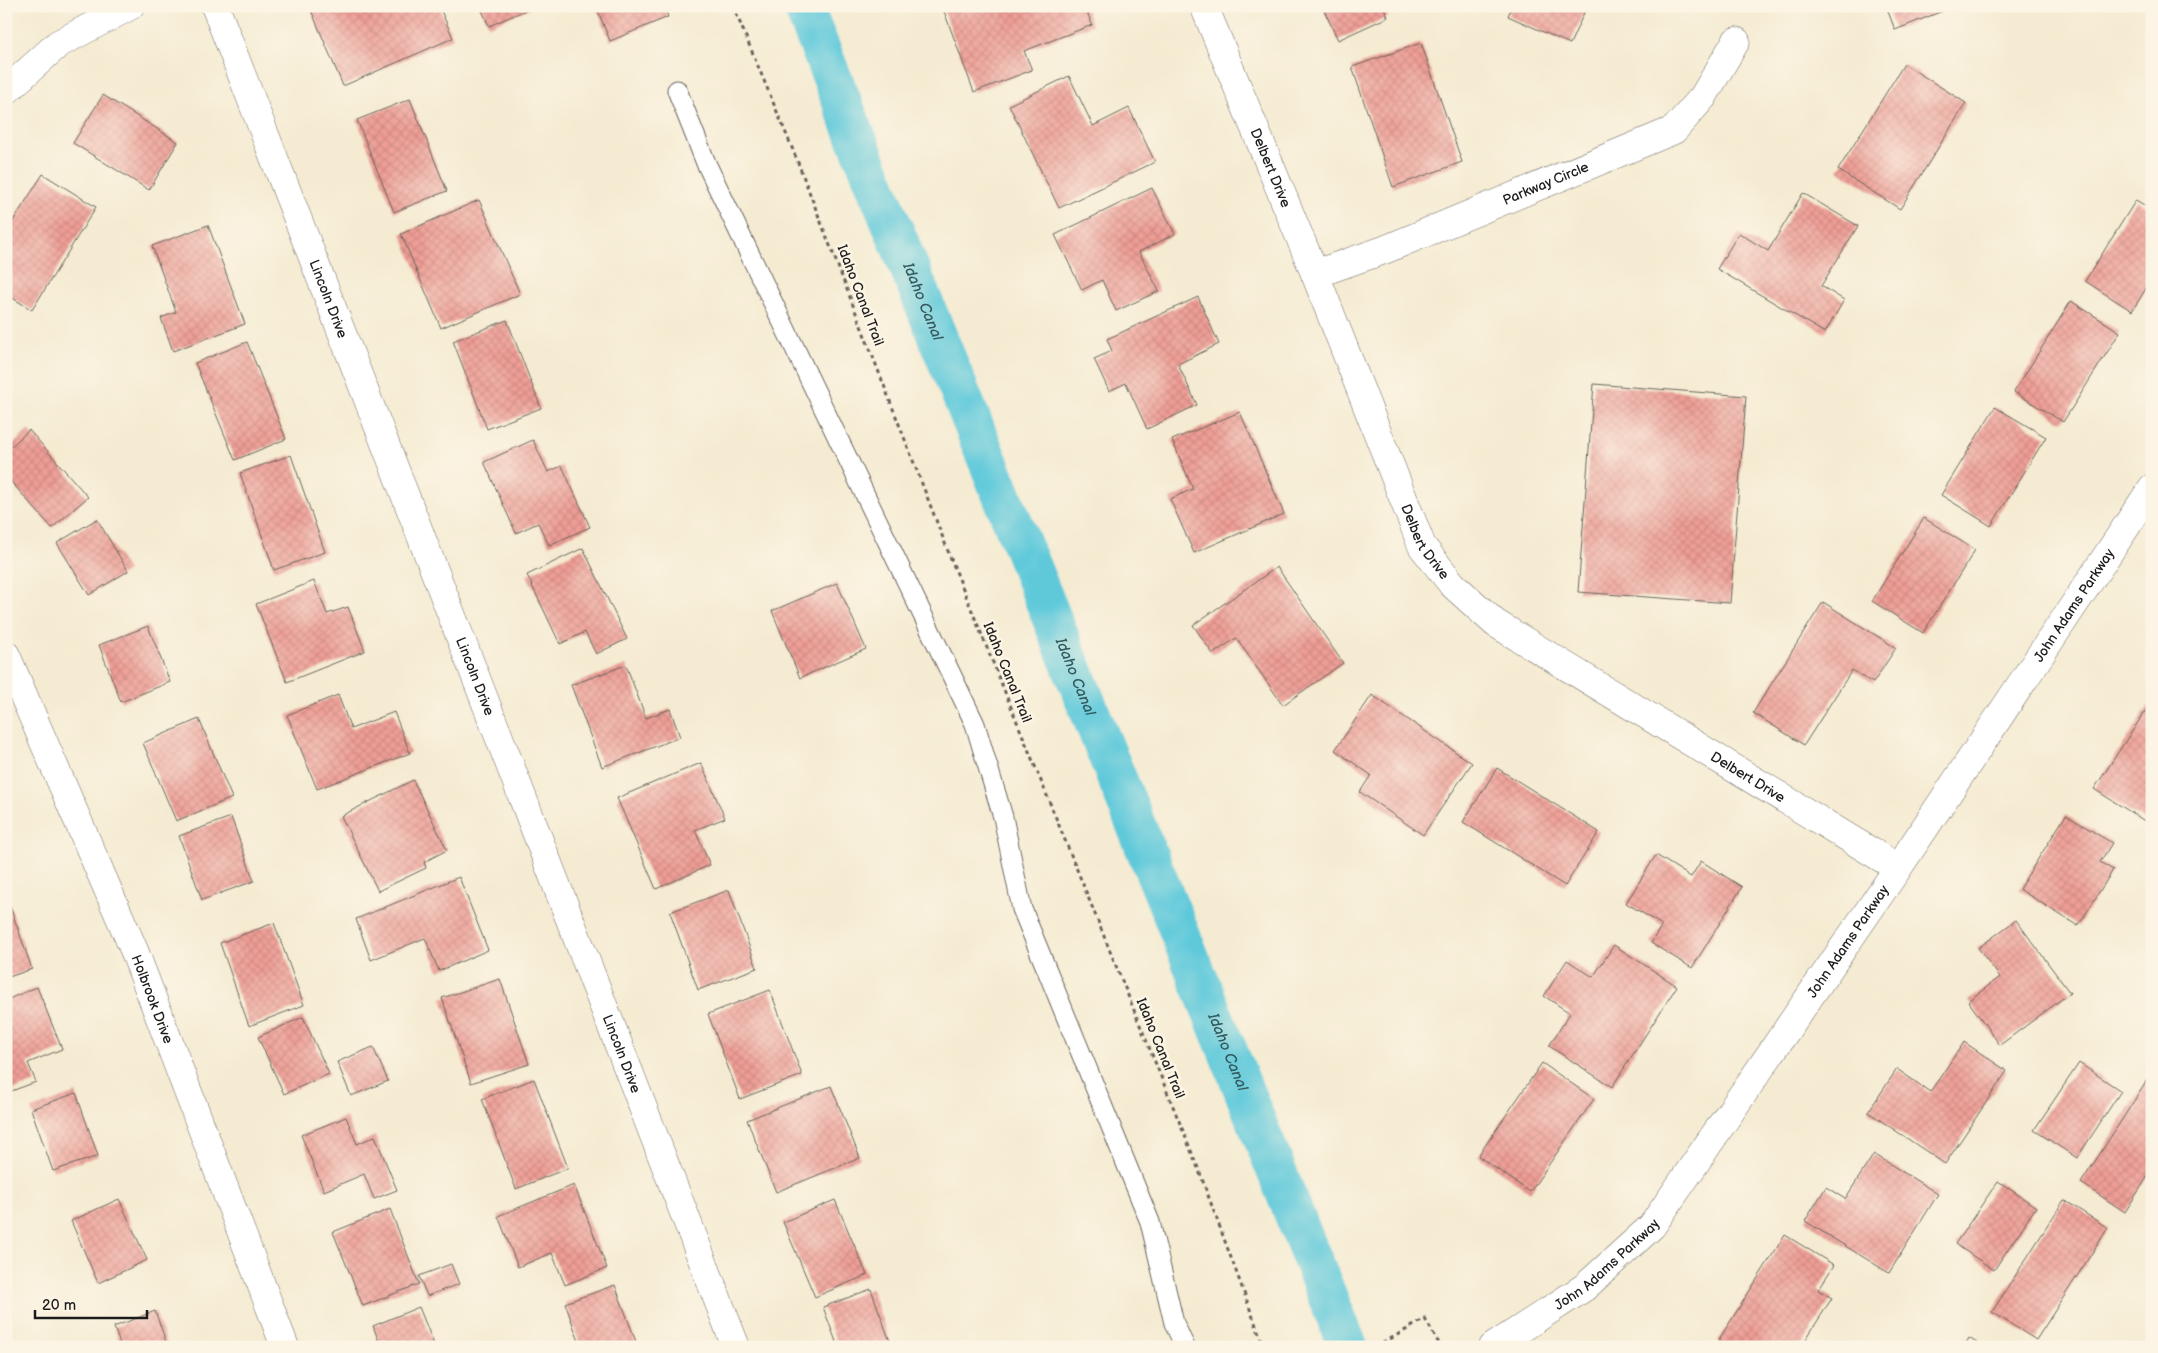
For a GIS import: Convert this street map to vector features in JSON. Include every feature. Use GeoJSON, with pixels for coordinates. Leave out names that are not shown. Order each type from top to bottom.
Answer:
{"type":"FeatureCollection","features":[{"type":"Feature","properties":{"kind":"street"},"geometry":{"type":"LineString","coordinates":[[6,91],[58,44],[130,6]]}},
{"type":"Feature","properties":{"kind":"street","name":"Lincoln Drive"},"geometry":{"type":"LineString","coordinates":[[215,6],[736,1347]]}},
{"type":"Feature","properties":{"kind":"street","name":"Delbert Drive"},"geometry":{"type":"LineString","coordinates":[[1204,6],[1315,274],[1422,546],[1452,584],[1495,623],[1898,868]]}},
{"type":"Feature","properties":{"kind":"street","name":"Parkway Circle"},"geometry":{"type":"LineString","coordinates":[[1315,274],[1384,250],[1674,130],[1703,97],[1736,41]]}},
{"type":"Feature","properties":{"kind":"street","name":"John Adams Parkway"},"geometry":{"type":"LineString","coordinates":[[1493,1347],[1585,1287],[1652,1226],[1898,868],[2152,488]]}},
{"type":"Feature","properties":{"kind":"street","name":"Holbrook Drive"},"geometry":{"type":"LineString","coordinates":[[6,655],[134,950],[285,1347]]}},
{"type":"Feature","properties":{"kind":"lane"},"geometry":{"type":"LineString","coordinates":[[677,90],[706,163],[975,724],[1003,817],[1022,908],[1150,1222],[1174,1323],[1185,1347]]}},
{"type":"Feature","properties":{"kind":"path","name":"Idaho Canal Trail"},"geometry":{"type":"LineString","coordinates":[[733,6],[795,155],[953,564],[1198,1168],[1264,1347]]}},
{"type":"Feature","properties":{"kind":"path"},"geometry":{"type":"LineString","coordinates":[[1376,1347],[1425,1319],[1441,1347]]}},
{"type":"Feature","properties":{"kind":"building"},"geometry":{"type":"Polygon","coordinates":[[[320,6],[439,6],[453,38],[343,86],[311,10],[320,6]]]}},
{"type":"Feature","properties":{"kind":"building"},"geometry":{"type":"Polygon","coordinates":[[[480,6],[535,6],[489,26],[480,6]]]}},
{"type":"Feature","properties":{"kind":"building"},"geometry":{"type":"Polygon","coordinates":[[[596,6],[664,6],[668,17],[610,41],[596,6]]]}},
{"type":"Feature","properties":{"kind":"building"},"geometry":{"type":"Polygon","coordinates":[[[942,6],[1085,6],[1092,25],[1024,51],[1032,70],[974,92],[942,6]]]}},
{"type":"Feature","properties":{"kind":"building"},"geometry":{"type":"Polygon","coordinates":[[[1322,6],[1383,6],[1388,17],[1338,40],[1322,6]]]}},
{"type":"Feature","properties":{"kind":"building"},"geometry":{"type":"Polygon","coordinates":[[[1512,6],[1587,6],[1570,44],[1508,16],[1512,6]]]}},
{"type":"Feature","properties":{"kind":"building"},"geometry":{"type":"Polygon","coordinates":[[[1886,6],[1955,6],[1895,30],[1886,6]]]}},
{"type":"Feature","properties":{"kind":"building"},"geometry":{"type":"Polygon","coordinates":[[[1421,43],[1462,162],[1393,187],[1352,67],[1421,43]]]}},
{"type":"Feature","properties":{"kind":"building"},"geometry":{"type":"Polygon","coordinates":[[[1904,64],[1966,103],[1900,209],[1838,170],[1904,64]]]}},
{"type":"Feature","properties":{"kind":"building"},"geometry":{"type":"Polygon","coordinates":[[[1069,76],[1093,126],[1129,108],[1155,162],[1059,208],[1009,105],[1069,76]]]}},
{"type":"Feature","properties":{"kind":"building"},"geometry":{"type":"Polygon","coordinates":[[[103,95],[178,142],[149,190],[73,143],[103,95]]]}},
{"type":"Feature","properties":{"kind":"building"},"geometry":{"type":"Polygon","coordinates":[[[410,99],[447,191],[394,212],[357,120],[410,99]]]}},
{"type":"Feature","properties":{"kind":"building"},"geometry":{"type":"Polygon","coordinates":[[[43,174],[96,207],[32,310],[6,294],[6,232],[43,174]]]}},
{"type":"Feature","properties":{"kind":"building"},"geometry":{"type":"Polygon","coordinates":[[[1152,188],[1175,234],[1139,252],[1159,291],[1116,311],[1102,280],[1082,290],[1055,235],[1152,188]]]}},
{"type":"Feature","properties":{"kind":"building"},"geometry":{"type":"Polygon","coordinates":[[[1803,193],[1858,226],[1821,286],[1844,300],[1825,333],[1717,269],[1739,233],[1768,251],[1803,193]]]}},
{"type":"Feature","properties":{"kind":"building"},"geometry":{"type":"Polygon","coordinates":[[[479,200],[520,294],[441,328],[401,234],[479,200]]]}},
{"type":"Feature","properties":{"kind":"building"},"geometry":{"type":"Polygon","coordinates":[[[2136,200],[2152,210],[2152,279],[2132,311],[2085,281],[2136,200]]]}},
{"type":"Feature","properties":{"kind":"building"},"geometry":{"type":"Polygon","coordinates":[[[208,225],[245,324],[173,351],[161,318],[176,312],[152,246],[208,225]]]}},
{"type":"Feature","properties":{"kind":"building"},"geometry":{"type":"Polygon","coordinates":[[[1198,297],[1219,344],[1178,364],[1197,405],[1147,429],[1126,383],[1109,391],[1094,359],[1112,351],[1107,339],[1198,297]]]}},
{"type":"Feature","properties":{"kind":"building"},"geometry":{"type":"Polygon","coordinates":[[[2071,301],[2120,332],[2063,422],[2014,392],[2071,301]]]}},
{"type":"Feature","properties":{"kind":"building"},"geometry":{"type":"Polygon","coordinates":[[[507,320],[541,408],[487,429],[453,341],[507,320]]]}},
{"type":"Feature","properties":{"kind":"building"},"geometry":{"type":"Polygon","coordinates":[[[247,342],[286,439],[235,460],[195,363],[247,342]]]}},
{"type":"Feature","properties":{"kind":"building"},"geometry":{"type":"Polygon","coordinates":[[[1594,384],[1746,396],[1730,603],[1578,592],[1594,384]]]}},
{"type":"Feature","properties":{"kind":"building"},"geometry":{"type":"Polygon","coordinates":[[[1995,407],[2046,437],[1991,526],[1941,495],[1995,407]]]}},
{"type":"Feature","properties":{"kind":"building"},"geometry":{"type":"Polygon","coordinates":[[[1240,412],[1284,514],[1194,553],[1170,499],[1193,489],[1172,440],[1240,412]]]}},
{"type":"Feature","properties":{"kind":"building"},"geometry":{"type":"Polygon","coordinates":[[[29,430],[88,497],[52,528],[6,476],[6,451],[29,430]]]}},
{"type":"Feature","properties":{"kind":"building"},"geometry":{"type":"Polygon","coordinates":[[[533,440],[548,472],[562,466],[590,527],[549,545],[538,523],[516,533],[484,462],[533,440]]]}},
{"type":"Feature","properties":{"kind":"building"},"geometry":{"type":"Polygon","coordinates":[[[291,455],[325,552],[274,570],[240,473],[291,455]]]}},
{"type":"Feature","properties":{"kind":"building"},"geometry":{"type":"Polygon","coordinates":[[[1924,518],[1975,550],[1923,633],[1872,601],[1924,518]]]}},
{"type":"Feature","properties":{"kind":"building"},"geometry":{"type":"Polygon","coordinates":[[[97,519],[128,571],[89,595],[57,543],[97,519]]]}},
{"type":"Feature","properties":{"kind":"building"},"geometry":{"type":"Polygon","coordinates":[[[583,548],[627,639],[596,654],[585,632],[560,644],[527,575],[583,548]]]}},
{"type":"Feature","properties":{"kind":"building"},"geometry":{"type":"Polygon","coordinates":[[[1277,567],[1343,663],[1283,705],[1236,638],[1213,654],[1193,625],[1277,567]]]}},
{"type":"Feature","properties":{"kind":"building"},"geometry":{"type":"Polygon","coordinates":[[[314,581],[327,614],[348,607],[365,651],[287,682],[256,604],[314,581]]]}},
{"type":"Feature","properties":{"kind":"building"},"geometry":{"type":"Polygon","coordinates":[[[837,583],[866,649],[800,678],[772,611],[837,583]]]}},
{"type":"Feature","properties":{"kind":"building"},"geometry":{"type":"Polygon","coordinates":[[[1823,602],[1896,648],[1873,683],[1852,670],[1804,745],[1753,713],[1823,602]]]}},
{"type":"Feature","properties":{"kind":"building"},"geometry":{"type":"Polygon","coordinates":[[[148,626],[170,682],[121,702],[99,645],[148,626]]]}},
{"type":"Feature","properties":{"kind":"building"},"geometry":{"type":"Polygon","coordinates":[[[626,665],[646,718],[670,709],[680,737],[602,767],[571,685],[626,665]]]}},
{"type":"Feature","properties":{"kind":"building"},"geometry":{"type":"Polygon","coordinates":[[[338,695],[351,729],[394,712],[410,753],[317,789],[287,715],[338,695]]]}},
{"type":"Feature","properties":{"kind":"building"},"geometry":{"type":"Polygon","coordinates":[[[1372,695],[1472,763],[1423,835],[1360,792],[1371,775],[1335,750],[1372,695]]]}},
{"type":"Feature","properties":{"kind":"building"},"geometry":{"type":"Polygon","coordinates":[[[2152,701],[2152,824],[2151,825],[2094,789],[2152,701]]]}},
{"type":"Feature","properties":{"kind":"building"},"geometry":{"type":"Polygon","coordinates":[[[199,719],[232,798],[176,821],[143,743],[199,719]]]}},
{"type":"Feature","properties":{"kind":"building"},"geometry":{"type":"Polygon","coordinates":[[[701,763],[725,818],[695,830],[710,865],[656,889],[617,798],[701,763]]]}},
{"type":"Feature","properties":{"kind":"building"},"geometry":{"type":"Polygon","coordinates":[[[1497,768],[1599,832],[1565,886],[1463,822],[1497,768]]]}},
{"type":"Feature","properties":{"kind":"building"},"geometry":{"type":"Polygon","coordinates":[[[413,780],[447,850],[424,862],[426,868],[378,891],[341,816],[413,780]]]}},
{"type":"Feature","properties":{"kind":"building"},"geometry":{"type":"Polygon","coordinates":[[[2066,815],[2112,843],[2100,862],[2113,870],[2078,926],[2019,889],[2066,815]]]}},
{"type":"Feature","properties":{"kind":"building"},"geometry":{"type":"Polygon","coordinates":[[[231,817],[254,881],[202,900],[179,836],[231,817]]]}},
{"type":"Feature","properties":{"kind":"building"},"geometry":{"type":"Polygon","coordinates":[[[1656,855],[1691,877],[1701,861],[1742,887],[1692,968],[1651,943],[1662,925],[1626,903],[1656,855]]]}},
{"type":"Feature","properties":{"kind":"building"},"geometry":{"type":"Polygon","coordinates":[[[459,877],[488,950],[439,971],[425,938],[371,960],[356,919],[459,877]]]}},
{"type":"Feature","properties":{"kind":"building"},"geometry":{"type":"Polygon","coordinates":[[[729,890],[757,968],[698,990],[670,912],[729,890]]]}},
{"type":"Feature","properties":{"kind":"building"},"geometry":{"type":"Polygon","coordinates":[[[6,895],[32,969],[6,978],[6,895]]]}},
{"type":"Feature","properties":{"kind":"building"},"geometry":{"type":"Polygon","coordinates":[[[2016,920],[2070,993],[2000,1045],[1968,1001],[2000,977],[1978,948],[2016,920]]]}},
{"type":"Feature","properties":{"kind":"building"},"geometry":{"type":"Polygon","coordinates":[[[274,923],[304,1005],[249,1026],[220,943],[274,923]]]}},
{"type":"Feature","properties":{"kind":"building"},"geometry":{"type":"Polygon","coordinates":[[[1614,945],[1677,986],[1612,1087],[1549,1046],[1570,1013],[1544,996],[1567,960],[1593,977],[1614,945]]]}},
{"type":"Feature","properties":{"kind":"building"},"geometry":{"type":"Polygon","coordinates":[[[500,979],[529,1064],[471,1083],[442,998],[500,979]]]}},
{"type":"Feature","properties":{"kind":"building"},"geometry":{"type":"Polygon","coordinates":[[[37,987],[62,1049],[28,1063],[36,1082],[6,1093],[6,1000],[37,987]]]}},
{"type":"Feature","properties":{"kind":"building"},"geometry":{"type":"Polygon","coordinates":[[[770,990],[802,1075],[740,1099],[708,1014],[770,990]]]}},
{"type":"Feature","properties":{"kind":"building"},"geometry":{"type":"Polygon","coordinates":[[[303,1017],[329,1074],[284,1094],[258,1037],[303,1017]]]}},
{"type":"Feature","properties":{"kind":"building"},"geometry":{"type":"Polygon","coordinates":[[[1964,1042],[2007,1071],[1945,1164],[1868,1112],[1897,1069],[1930,1092],[1964,1042]]]}},
{"type":"Feature","properties":{"kind":"building"},"geometry":{"type":"Polygon","coordinates":[[[373,1047],[388,1081],[351,1096],[337,1062],[373,1047]]]}},
{"type":"Feature","properties":{"kind":"building"},"geometry":{"type":"Polygon","coordinates":[[[1542,1063],[1594,1099],[1530,1192],[1478,1156],[1542,1063]]]}},
{"type":"Feature","properties":{"kind":"building"},"geometry":{"type":"Polygon","coordinates":[[[2079,1063],[2121,1091],[2077,1158],[2034,1130],[2079,1063]]]}},
{"type":"Feature","properties":{"kind":"building"},"geometry":{"type":"Polygon","coordinates":[[[2152,1073],[2152,1170],[2125,1212],[2081,1183],[2152,1073]]]}},
{"type":"Feature","properties":{"kind":"building"},"geometry":{"type":"Polygon","coordinates":[[[534,1079],[568,1168],[516,1189],[482,1099],[534,1079]]]}},
{"type":"Feature","properties":{"kind":"building"},"geometry":{"type":"Polygon","coordinates":[[[831,1086],[860,1158],[776,1192],[747,1120],[831,1086]]]}},
{"type":"Feature","properties":{"kind":"building"},"geometry":{"type":"Polygon","coordinates":[[[76,1093],[98,1156],[53,1171],[31,1109],[76,1093]]]}},
{"type":"Feature","properties":{"kind":"building"},"geometry":{"type":"Polygon","coordinates":[[[346,1117],[357,1144],[375,1136],[397,1190],[374,1199],[364,1174],[324,1191],[301,1135],[346,1117]]]}},
{"type":"Feature","properties":{"kind":"building"},"geometry":{"type":"Polygon","coordinates":[[[1874,1154],[1938,1194],[1889,1273],[1805,1221],[1826,1187],[1845,1199],[1874,1154]]]}},
{"type":"Feature","properties":{"kind":"building"},"geometry":{"type":"Polygon","coordinates":[[[1998,1181],[2036,1207],[1994,1270],[1955,1244],[1998,1181]]]}},
{"type":"Feature","properties":{"kind":"building"},"geometry":{"type":"Polygon","coordinates":[[[574,1185],[607,1268],[565,1285],[552,1253],[518,1267],[498,1216],[574,1185]]]}},
{"type":"Feature","properties":{"kind":"building"},"geometry":{"type":"Polygon","coordinates":[[[119,1199],[147,1260],[98,1283],[71,1221],[119,1199]]]}},
{"type":"Feature","properties":{"kind":"building"},"geometry":{"type":"Polygon","coordinates":[[[835,1200],[867,1275],[815,1297],[783,1222],[835,1200]]]}},
{"type":"Feature","properties":{"kind":"building"},"geometry":{"type":"Polygon","coordinates":[[[2064,1200],[2108,1228],[2036,1340],[1992,1312],[2064,1200]]]}},
{"type":"Feature","properties":{"kind":"building"},"geometry":{"type":"Polygon","coordinates":[[[390,1209],[419,1284],[363,1306],[333,1232],[390,1209]]]}},
{"type":"Feature","properties":{"kind":"building"},"geometry":{"type":"Polygon","coordinates":[[[1785,1235],[1834,1265],[1818,1290],[1832,1298],[1801,1347],[1727,1347],[1718,1341],[1785,1235]]]}},
{"type":"Feature","properties":{"kind":"building"},"geometry":{"type":"Polygon","coordinates":[[[451,1264],[459,1284],[427,1296],[419,1276],[451,1264]]]}},
{"type":"Feature","properties":{"kind":"building"},"geometry":{"type":"Polygon","coordinates":[[[615,1285],[638,1347],[581,1347],[565,1303],[615,1285]]]}},
{"type":"Feature","properties":{"kind":"building"},"geometry":{"type":"Polygon","coordinates":[[[871,1289],[892,1347],[838,1347],[823,1307],[871,1289]]]}},
{"type":"Feature","properties":{"kind":"building"},"geometry":{"type":"Polygon","coordinates":[[[419,1307],[435,1347],[381,1347],[373,1326],[419,1307]]]}},
{"type":"Feature","properties":{"kind":"building"},"geometry":{"type":"Polygon","coordinates":[[[155,1311],[168,1347],[121,1347],[114,1327],[155,1311]]]}},
{"type":"Feature","properties":{"kind":"building"},"geometry":{"type":"Polygon","coordinates":[[[1969,1338],[1983,1347],[1964,1347],[1969,1338]]]}},
{"type":"Feature","properties":{"kind":"waterway","name":"Idaho Canal"},"geometry":{"type":"LineString","coordinates":[[803,6],[1348,1347]]}}]}
